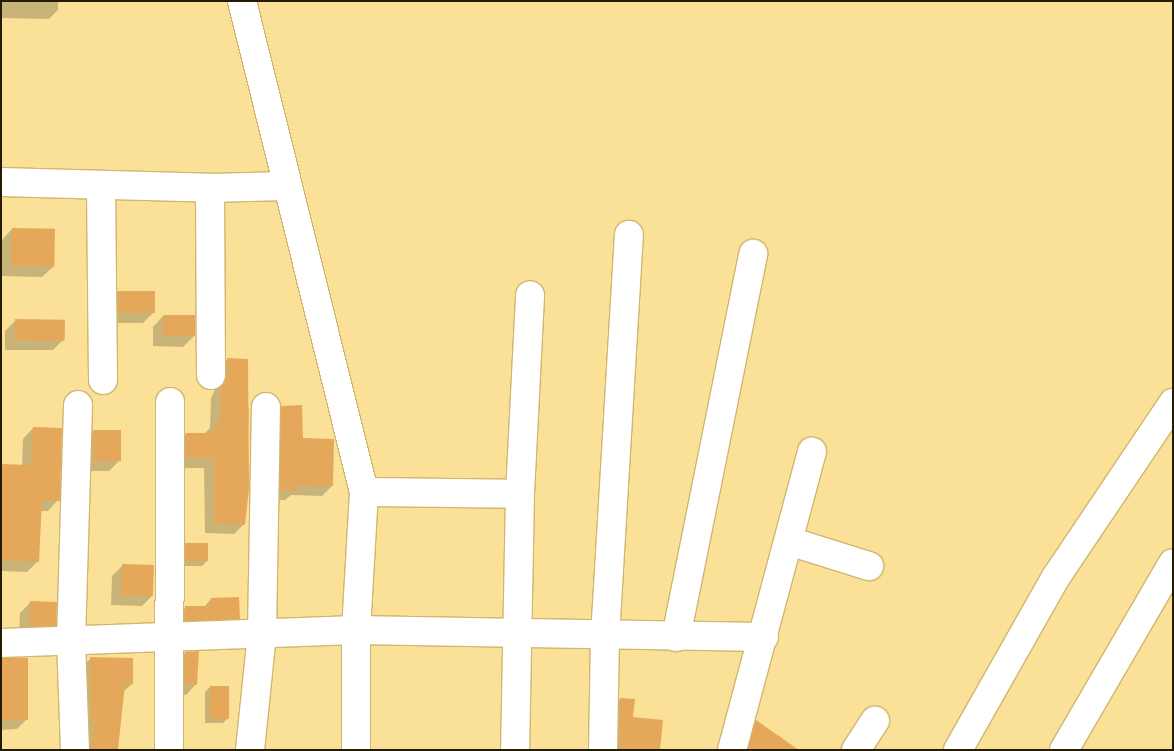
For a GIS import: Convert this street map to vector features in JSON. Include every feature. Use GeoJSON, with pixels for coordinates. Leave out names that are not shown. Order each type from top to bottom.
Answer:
{"type":"FeatureCollection","features":[{"type":"Feature","properties":{"kind":"street"},"geometry":{"type":"LineString","coordinates":[[242,1],[286,186],[364,492],[356,630],[356,750]]}},
{"type":"Feature","properties":{"kind":"street"},"geometry":{"type":"LineString","coordinates":[[1,182],[101,187],[210,188],[286,186]]}},
{"type":"Feature","properties":{"kind":"street"},"geometry":{"type":"LineString","coordinates":[[101,187],[103,380]]}},
{"type":"Feature","properties":{"kind":"street"},"geometry":{"type":"LineString","coordinates":[[210,188],[211,375]]}},
{"type":"Feature","properties":{"kind":"street"},"geometry":{"type":"LineString","coordinates":[[603,750],[605,637],[629,235]]}},
{"type":"Feature","properties":{"kind":"street"},"geometry":{"type":"LineString","coordinates":[[676,637],[753,254]]}},
{"type":"Feature","properties":{"kind":"street"},"geometry":{"type":"LineString","coordinates":[[515,750],[519,631],[520,494],[530,295]]}},
{"type":"Feature","properties":{"kind":"street"},"geometry":{"type":"LineString","coordinates":[[169,750],[170,402]]}},
{"type":"Feature","properties":{"kind":"street"},"geometry":{"type":"LineString","coordinates":[[958,750],[1056,578],[1173,403]]}},
{"type":"Feature","properties":{"kind":"street"},"geometry":{"type":"LineString","coordinates":[[75,750],[71,642],[78,405]]}},
{"type":"Feature","properties":{"kind":"street"},"geometry":{"type":"LineString","coordinates":[[250,750],[262,633],[266,407]]}},
{"type":"Feature","properties":{"kind":"street"},"geometry":{"type":"LineString","coordinates":[[732,750],[764,637],[812,452]]}},
{"type":"Feature","properties":{"kind":"street"},"geometry":{"type":"LineString","coordinates":[[364,492],[520,494]]}},
{"type":"Feature","properties":{"kind":"street"},"geometry":{"type":"LineString","coordinates":[[789,541],[869,566]]}},
{"type":"Feature","properties":{"kind":"street"},"geometry":{"type":"LineString","coordinates":[[1064,750],[1173,563]]}},
{"type":"Feature","properties":{"kind":"street"},"geometry":{"type":"LineString","coordinates":[[1,643],[71,642],[169,636],[356,630],[519,631],[605,637],[764,637]]}},
{"type":"Feature","properties":{"kind":"street"},"geometry":{"type":"LineString","coordinates":[[856,750],[874,721]]}},
{"type":"Feature","properties":{"kind":"building"},"geometry":{"type":"Polygon","coordinates":[[[12,228],[55,229],[54,267],[11,266],[12,228]]]}},
{"type":"Feature","properties":{"kind":"building"},"geometry":{"type":"Polygon","coordinates":[[[118,291],[155,291],[155,313],[118,313],[118,291]]]}},
{"type":"Feature","properties":{"kind":"building"},"geometry":{"type":"Polygon","coordinates":[[[163,315],[195,315],[195,336],[163,336],[163,315]]]}},
{"type":"Feature","properties":{"kind":"building"},"geometry":{"type":"Polygon","coordinates":[[[15,319],[65,320],[65,341],[15,340],[15,319]]]}},
{"type":"Feature","properties":{"kind":"building"},"geometry":{"type":"Polygon","coordinates":[[[227,358],[248,359],[249,489],[245,525],[214,524],[214,458],[185,458],[186,433],[214,433],[214,422],[220,423],[221,387],[227,375],[227,358]]]}},
{"type":"Feature","properties":{"kind":"building"},"geometry":{"type":"Polygon","coordinates":[[[302,405],[303,438],[334,439],[333,486],[297,485],[296,491],[280,490],[281,406],[302,405]]]}},
{"type":"Feature","properties":{"kind":"building"},"geometry":{"type":"Polygon","coordinates":[[[33,427],[62,428],[60,501],[42,500],[39,562],[1,560],[1,464],[31,465],[33,427]]]}},
{"type":"Feature","properties":{"kind":"building"},"geometry":{"type":"Polygon","coordinates":[[[93,430],[121,430],[121,461],[93,461],[93,430]]]}},
{"type":"Feature","properties":{"kind":"building"},"geometry":{"type":"Polygon","coordinates":[[[185,543],[208,543],[208,561],[185,561],[185,543]]]}},
{"type":"Feature","properties":{"kind":"building"},"geometry":{"type":"Polygon","coordinates":[[[122,564],[154,565],[153,596],[121,595],[122,564]]]}},
{"type":"Feature","properties":{"kind":"building"},"geometry":{"type":"Polygon","coordinates":[[[239,597],[240,619],[185,621],[185,606],[211,606],[211,598],[239,597]]]}},
{"type":"Feature","properties":{"kind":"building"},"geometry":{"type":"Polygon","coordinates":[[[30,601],[57,602],[56,627],[29,626],[30,601]]]}},
{"type":"Feature","properties":{"kind":"building"},"geometry":{"type":"Polygon","coordinates":[[[199,651],[197,685],[185,684],[185,652],[199,651]]]}},
{"type":"Feature","properties":{"kind":"building"},"geometry":{"type":"Polygon","coordinates":[[[90,657],[133,658],[133,684],[125,684],[118,750],[91,750],[94,721],[91,721],[90,657]]]}},
{"type":"Feature","properties":{"kind":"building"},"geometry":{"type":"Polygon","coordinates":[[[1,658],[28,658],[28,720],[1,720],[1,658]]]}},
{"type":"Feature","properties":{"kind":"building"},"geometry":{"type":"Polygon","coordinates":[[[210,686],[229,686],[229,719],[210,719],[210,686]]]}},
{"type":"Feature","properties":{"kind":"building"},"geometry":{"type":"Polygon","coordinates":[[[620,698],[635,699],[633,717],[663,720],[660,750],[619,749],[620,698]]]}},
{"type":"Feature","properties":{"kind":"building"},"geometry":{"type":"Polygon","coordinates":[[[756,720],[799,750],[748,750],[756,720]]]}}]}
